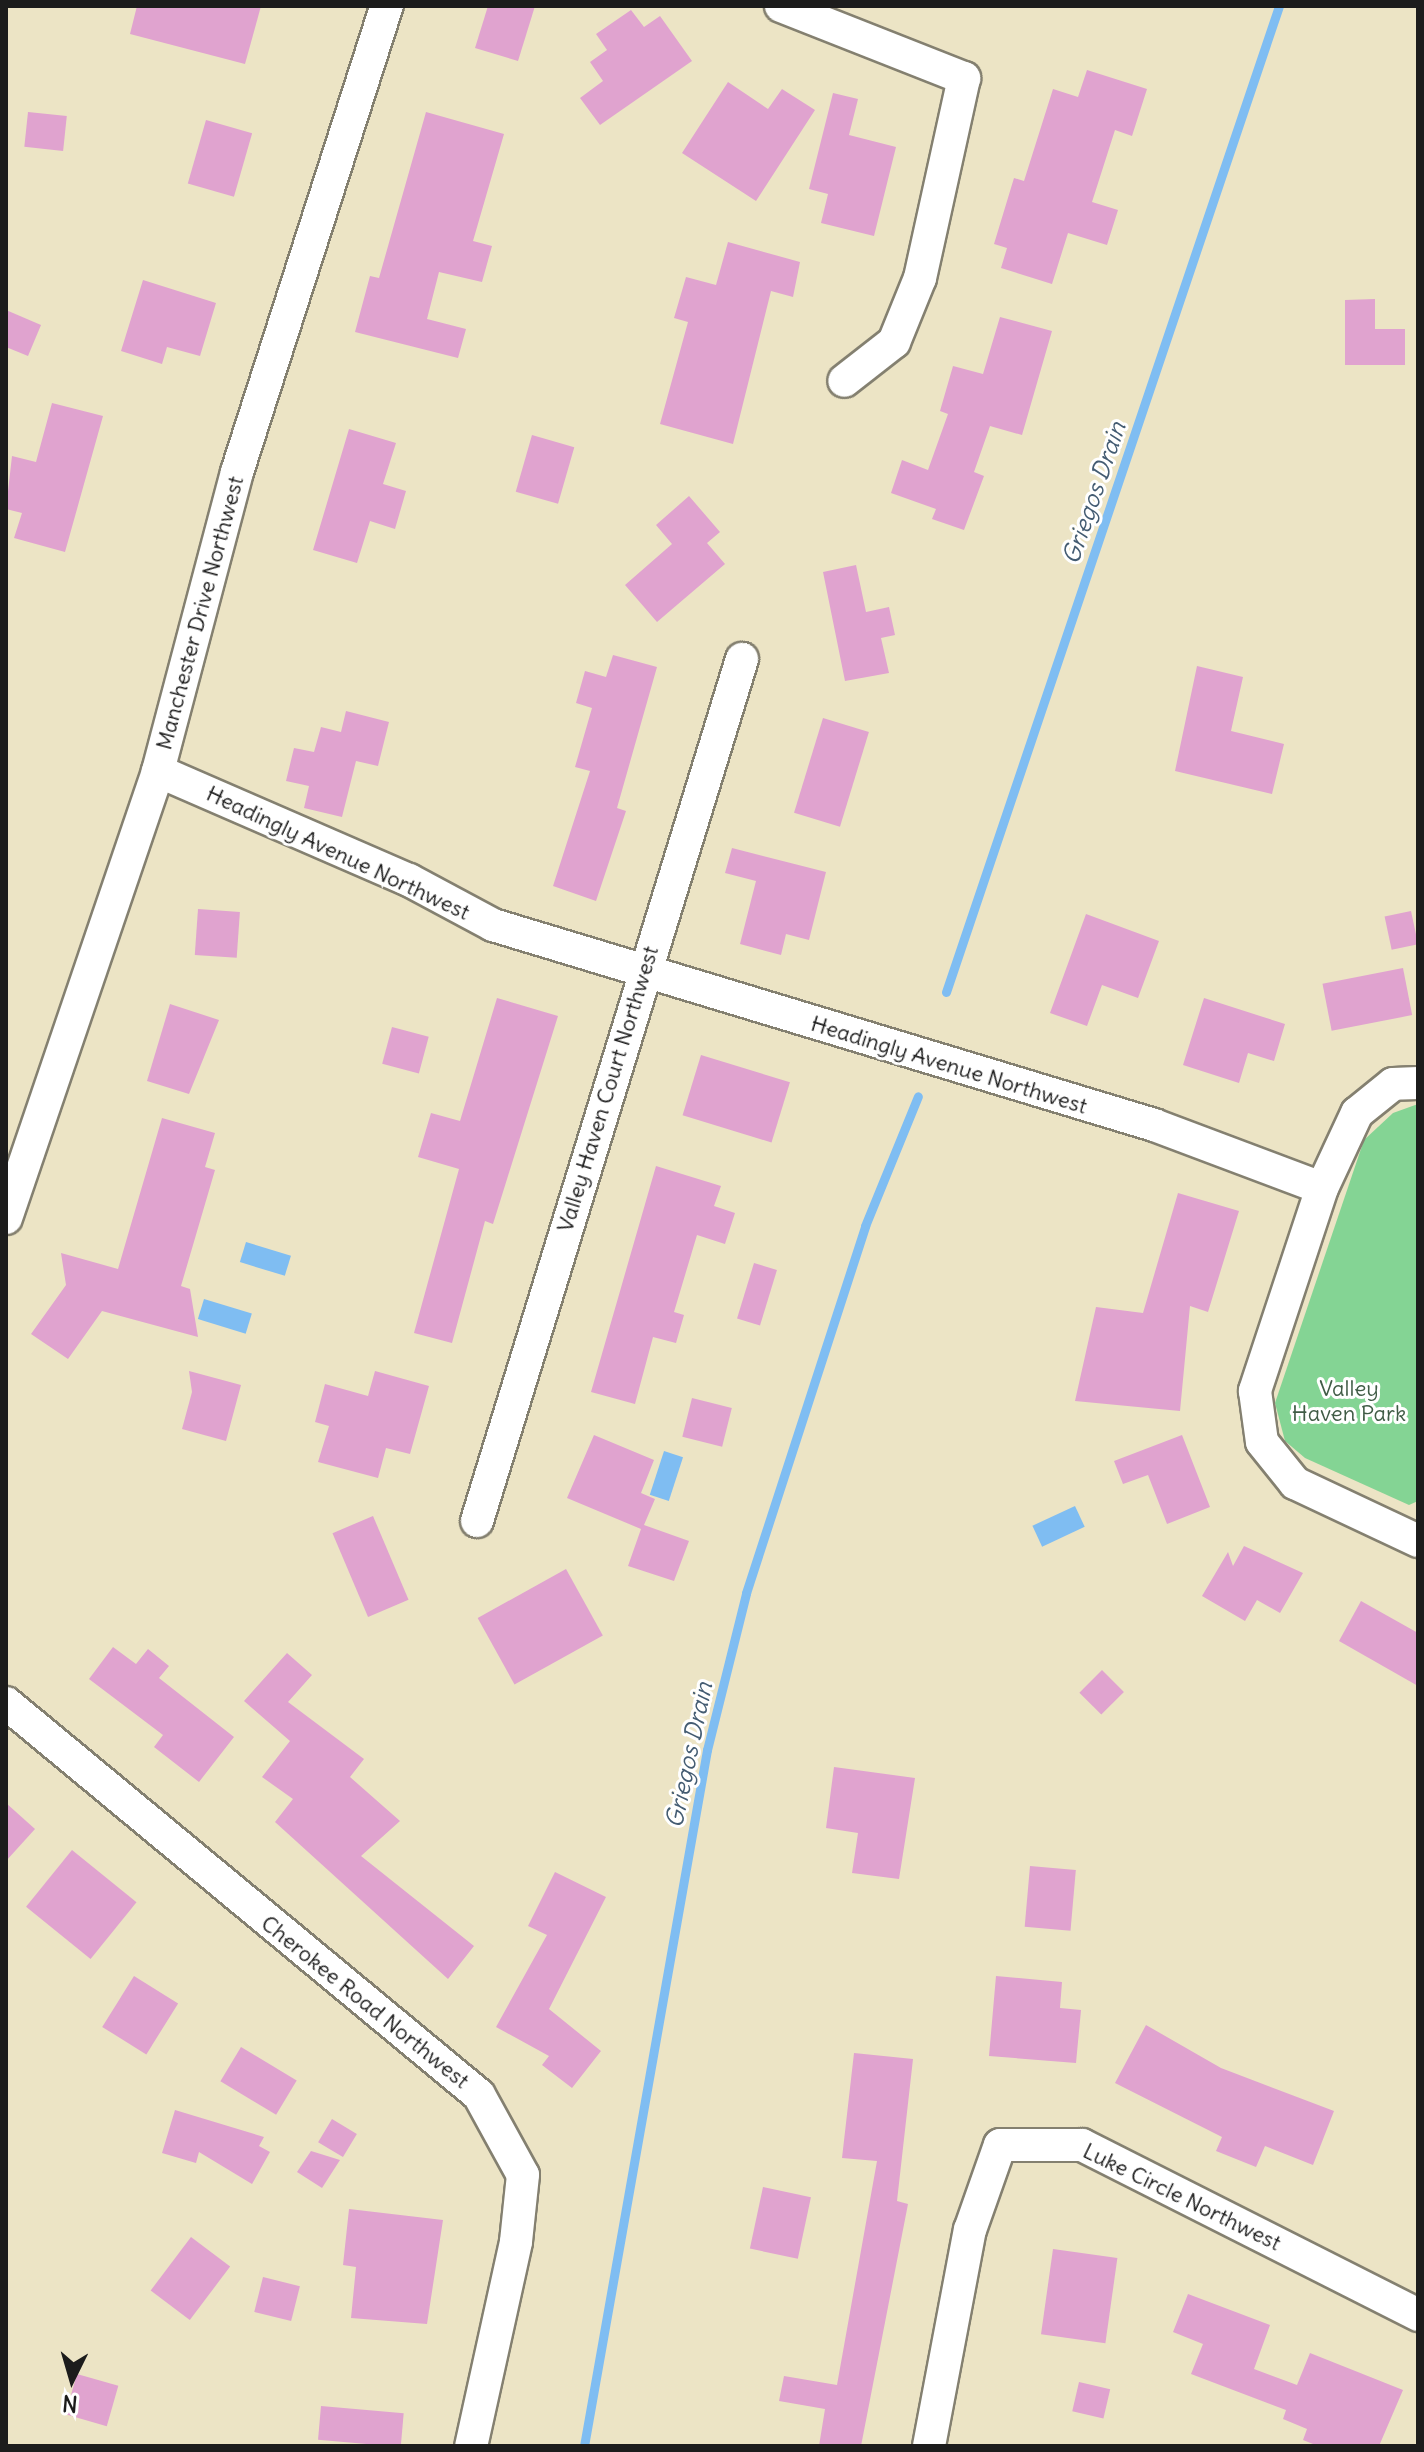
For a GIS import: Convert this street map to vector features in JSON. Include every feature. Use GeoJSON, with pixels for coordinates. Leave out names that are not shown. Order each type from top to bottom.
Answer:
{"type":"FeatureCollection","features":[{"type":"Feature","properties":{"kind":"street","name":"Manchester Drive Northwest"},"geometry":{"type":"LineString","coordinates":[[6,1218],[158,771],[237,472],[387,6]]}},
{"type":"Feature","properties":{"kind":"street"},"geometry":{"type":"LineString","coordinates":[[781,6],[964,78],[920,278],[894,342],[844,381]]}},
{"type":"Feature","properties":{"kind":"street","name":"Valley Haven Court Northwest"},"geometry":{"type":"LineString","coordinates":[[477,1521],[742,659]]}},
{"type":"Feature","properties":{"kind":"street","name":"Headingly Avenue Northwest"},"geometry":{"type":"LineString","coordinates":[[158,771],[409,880],[493,925],[1154,1125],[1322,1188]]}},
{"type":"Feature","properties":{"kind":"street"},"geometry":{"type":"LineString","coordinates":[[1418,1083],[1393,1084],[1357,1113],[1322,1188],[1255,1391],[1262,1442],[1295,1483],[1418,1541]]}},
{"type":"Feature","properties":{"kind":"street","name":"Cherokee Road Northwest"},"geometry":{"type":"LineString","coordinates":[[6,1703],[479,2095],[523,2175],[516,2242],[471,2446]]}},
{"type":"Feature","properties":{"kind":"street","name":"Luke Circle Northwest"},"geometry":{"type":"LineString","coordinates":[[929,2446],[970,2230],[1000,2145],[1082,2145],[1418,2315]]}},
{"type":"Feature","properties":{"kind":"green space","name":"Valley Haven Park"},"geometry":{"type":"Polygon","coordinates":[[[1418,1104],[1418,1501],[1409,1505],[1305,1458],[1285,1441],[1275,1403],[1364,1140],[1393,1113],[1418,1104]]]}},
{"type":"Feature","properties":{"kind":"water"},"geometry":{"type":"Polygon","coordinates":[[[246,1242],[291,1256],[285,1276],[240,1262],[246,1242]]]}},
{"type":"Feature","properties":{"kind":"water"},"geometry":{"type":"Polygon","coordinates":[[[204,1299],[252,1314],[246,1334],[198,1319],[204,1299]]]}},
{"type":"Feature","properties":{"kind":"water"},"geometry":{"type":"Polygon","coordinates":[[[664,1451],[683,1457],[669,1501],[650,1495],[664,1451]]]}},
{"type":"Feature","properties":{"kind":"water"},"geometry":{"type":"Polygon","coordinates":[[[1075,1506],[1085,1527],[1042,1547],[1032,1526],[1075,1506]]]}},
{"type":"Feature","properties":{"kind":"building"},"geometry":{"type":"Polygon","coordinates":[[[137,6],[261,6],[245,64],[130,34],[137,6]]]}},
{"type":"Feature","properties":{"kind":"building"},"geometry":{"type":"Polygon","coordinates":[[[488,6],[535,6],[518,61],[475,48],[488,6]]]}},
{"type":"Feature","properties":{"kind":"building"},"geometry":{"type":"Polygon","coordinates":[[[631,10],[644,27],[660,16],[692,61],[600,125],[580,98],[603,81],[590,62],[607,50],[596,34],[631,10]]]}},
{"type":"Feature","properties":{"kind":"building"},"geometry":{"type":"Polygon","coordinates":[[[1087,70],[1147,89],[1132,136],[1115,130],[1092,202],[1118,210],[1107,245],[1068,233],[1052,284],[1001,268],[1007,248],[994,244],[1014,178],[1024,181],[1053,89],[1078,97],[1087,70]]]}},
{"type":"Feature","properties":{"kind":"building"},"geometry":{"type":"Polygon","coordinates":[[[728,82],[768,109],[782,89],[815,110],[756,201],[682,153],[728,82]]]}},
{"type":"Feature","properties":{"kind":"building"},"geometry":{"type":"Polygon","coordinates":[[[833,93],[858,99],[849,135],[896,147],[874,236],[821,223],[828,194],[809,189],[833,93]]]}},
{"type":"Feature","properties":{"kind":"building"},"geometry":{"type":"Polygon","coordinates":[[[28,112],[67,116],[63,151],[24,147],[28,112]]]}},
{"type":"Feature","properties":{"kind":"building"},"geometry":{"type":"Polygon","coordinates":[[[426,112],[504,134],[473,241],[492,246],[482,282],[439,272],[427,319],[466,329],[458,358],[355,332],[370,276],[379,278],[426,112]]]}},
{"type":"Feature","properties":{"kind":"building"},"geometry":{"type":"Polygon","coordinates":[[[206,120],[252,133],[234,197],[188,183],[206,120]]]}},
{"type":"Feature","properties":{"kind":"building"},"geometry":{"type":"Polygon","coordinates":[[[728,242],[800,262],[793,297],[771,291],[733,444],[660,424],[688,322],[674,318],[686,277],[716,285],[728,242]]]}},
{"type":"Feature","properties":{"kind":"building"},"geometry":{"type":"Polygon","coordinates":[[[143,280],[216,303],[200,356],[167,347],[162,364],[121,351],[143,280]]]}},
{"type":"Feature","properties":{"kind":"building"},"geometry":{"type":"Polygon","coordinates":[[[1375,299],[1375,329],[1405,329],[1405,365],[1345,365],[1345,300],[1375,299]]]}},
{"type":"Feature","properties":{"kind":"building"},"geometry":{"type":"Polygon","coordinates":[[[6,310],[41,325],[28,356],[6,347],[6,310]]]}},
{"type":"Feature","properties":{"kind":"building"},"geometry":{"type":"Polygon","coordinates":[[[1000,317],[1052,331],[1022,435],[990,426],[974,472],[984,476],[964,530],[932,519],[936,509],[891,493],[902,460],[928,470],[948,414],[940,411],[953,366],[983,374],[1000,317]]]}},
{"type":"Feature","properties":{"kind":"building"},"geometry":{"type":"Polygon","coordinates":[[[52,403],[103,416],[65,552],[14,538],[22,513],[6,509],[12,456],[36,462],[52,403]]]}},
{"type":"Feature","properties":{"kind":"building"},"geometry":{"type":"Polygon","coordinates":[[[349,429],[396,443],[383,484],[406,491],[395,529],[370,521],[357,563],[313,550],[349,429]]]}},
{"type":"Feature","properties":{"kind":"building"},"geometry":{"type":"Polygon","coordinates":[[[532,435],[574,447],[558,504],[516,492],[532,435]]]}},
{"type":"Feature","properties":{"kind":"building"},"geometry":{"type":"Polygon","coordinates":[[[689,496],[720,532],[707,543],[725,564],[657,622],[625,585],[672,544],[656,525],[689,496]]]}},
{"type":"Feature","properties":{"kind":"building"},"geometry":{"type":"Polygon","coordinates":[[[856,565],[866,612],[889,607],[895,635],[881,638],[889,673],[845,681],[823,572],[856,565]]]}},
{"type":"Feature","properties":{"kind":"building"},"geometry":{"type":"Polygon","coordinates":[[[613,655],[657,667],[617,808],[626,811],[596,901],[553,886],[590,771],[575,767],[592,708],[576,703],[585,671],[606,677],[613,655]]]}},
{"type":"Feature","properties":{"kind":"building"},"geometry":{"type":"Polygon","coordinates":[[[1197,666],[1243,677],[1231,731],[1284,744],[1272,794],[1175,771],[1197,666]]]}},
{"type":"Feature","properties":{"kind":"building"},"geometry":{"type":"Polygon","coordinates":[[[346,711],[389,722],[378,766],[356,761],[342,817],[304,808],[309,786],[286,781],[294,748],[314,752],[321,727],[341,732],[346,711]]]}},
{"type":"Feature","properties":{"kind":"building"},"geometry":{"type":"Polygon","coordinates":[[[823,718],[869,732],[840,827],[794,813],[823,718]]]}},
{"type":"Feature","properties":{"kind":"building"},"geometry":{"type":"Polygon","coordinates":[[[732,848],[826,872],[809,940],[786,934],[781,955],[740,944],[756,881],[725,873],[732,848]]]}},
{"type":"Feature","properties":{"kind":"building"},"geometry":{"type":"Polygon","coordinates":[[[198,909],[240,912],[237,958],[195,955],[198,909]]]}},
{"type":"Feature","properties":{"kind":"building"},"geometry":{"type":"Polygon","coordinates":[[[1411,911],[1418,944],[1392,950],[1385,917],[1411,911]]]}},
{"type":"Feature","properties":{"kind":"building"},"geometry":{"type":"Polygon","coordinates":[[[1086,914],[1159,941],[1138,998],[1102,985],[1087,1026],[1050,1013],[1086,914]]]}},
{"type":"Feature","properties":{"kind":"building"},"geometry":{"type":"Polygon","coordinates":[[[1403,968],[1412,1015],[1332,1031],[1323,984],[1403,968]]]}},
{"type":"Feature","properties":{"kind":"building"},"geometry":{"type":"Polygon","coordinates":[[[497,998],[558,1016],[493,1224],[485,1221],[452,1343],[414,1333],[459,1169],[418,1157],[431,1113],[460,1121],[497,998]]]}},
{"type":"Feature","properties":{"kind":"building"},"geometry":{"type":"Polygon","coordinates":[[[1204,998],[1285,1024],[1274,1061],[1248,1053],[1239,1083],[1183,1065],[1204,998]]]}},
{"type":"Feature","properties":{"kind":"building"},"geometry":{"type":"Polygon","coordinates":[[[170,1004],[219,1020],[189,1094],[147,1081],[170,1004]]]}},
{"type":"Feature","properties":{"kind":"building"},"geometry":{"type":"Polygon","coordinates":[[[392,1027],[429,1037],[419,1074],[382,1064],[392,1027]]]}},
{"type":"Feature","properties":{"kind":"building"},"geometry":{"type":"Polygon","coordinates":[[[701,1055],[790,1082],[772,1142],[683,1115],[701,1055]]]}},
{"type":"Feature","properties":{"kind":"building"},"geometry":{"type":"Polygon","coordinates":[[[162,1118],[215,1133],[205,1167],[215,1170],[181,1286],[190,1289],[198,1337],[102,1311],[68,1359],[31,1334],[66,1285],[61,1253],[118,1269],[162,1118]]]}},
{"type":"Feature","properties":{"kind":"building"},"geometry":{"type":"Polygon","coordinates":[[[656,1166],[721,1186],[714,1206],[735,1213],[725,1244],[697,1235],[674,1312],[684,1315],[676,1343],[653,1337],[635,1404],[591,1392],[656,1166]]]}},
{"type":"Feature","properties":{"kind":"building"},"geometry":{"type":"Polygon","coordinates":[[[1178,1193],[1239,1211],[1208,1312],[1190,1306],[1180,1411],[1075,1401],[1096,1307],[1143,1313],[1178,1193]]]}},
{"type":"Feature","properties":{"kind":"building"},"geometry":{"type":"Polygon","coordinates":[[[754,1263],[777,1270],[760,1325],[737,1318],[754,1263]]]}},
{"type":"Feature","properties":{"kind":"building"},"geometry":{"type":"Polygon","coordinates":[[[189,1371],[241,1385],[226,1441],[182,1429],[192,1392],[189,1371]]]}},
{"type":"Feature","properties":{"kind":"building"},"geometry":{"type":"Polygon","coordinates":[[[375,1371],[429,1386],[410,1454],[386,1448],[378,1478],[318,1462],[329,1426],[315,1422],[325,1384],[368,1396],[375,1371]]]}},
{"type":"Feature","properties":{"kind":"building"},"geometry":{"type":"Polygon","coordinates":[[[692,1398],[732,1408],[722,1447],[682,1437],[692,1398]]]}},
{"type":"Feature","properties":{"kind":"building"},"geometry":{"type":"Polygon","coordinates":[[[594,1435],[654,1460],[641,1493],[655,1499],[644,1525],[689,1541],[674,1581],[628,1566],[641,1529],[567,1498],[594,1435]]]}},
{"type":"Feature","properties":{"kind":"building"},"geometry":{"type":"Polygon","coordinates":[[[1182,1435],[1210,1507],[1167,1524],[1148,1475],[1123,1484],[1114,1461],[1182,1435]]]}},
{"type":"Feature","properties":{"kind":"building"},"geometry":{"type":"Polygon","coordinates":[[[373,1516],[409,1600],[368,1617],[332,1533],[373,1516]]]}},
{"type":"Feature","properties":{"kind":"building"},"geometry":{"type":"Polygon","coordinates":[[[1244,1546],[1303,1573],[1280,1613],[1257,1600],[1245,1621],[1202,1596],[1228,1552],[1233,1566],[1244,1546]]]}},
{"type":"Feature","properties":{"kind":"building"},"geometry":{"type":"Polygon","coordinates":[[[566,1569],[603,1635],[515,1684],[478,1618],[566,1569]]]}},
{"type":"Feature","properties":{"kind":"building"},"geometry":{"type":"Polygon","coordinates":[[[1361,1601],[1418,1633],[1418,1686],[1339,1641],[1361,1601]]]}},
{"type":"Feature","properties":{"kind":"building"},"geometry":{"type":"Polygon","coordinates":[[[113,1647],[136,1664],[148,1649],[169,1666],[159,1678],[234,1737],[199,1782],[154,1747],[163,1735],[89,1679],[113,1647]]]}},
{"type":"Feature","properties":{"kind":"building"},"geometry":{"type":"Polygon","coordinates":[[[287,1653],[312,1675],[288,1702],[364,1759],[350,1777],[400,1821],[361,1856],[474,1946],[448,1979],[275,1822],[293,1799],[262,1777],[290,1741],[244,1701],[287,1653]]]}},
{"type":"Feature","properties":{"kind":"building"},"geometry":{"type":"Polygon","coordinates":[[[1102,1670],[1124,1692],[1101,1715],[1079,1693],[1102,1670]]]}},
{"type":"Feature","properties":{"kind":"building"},"geometry":{"type":"Polygon","coordinates":[[[834,1767],[915,1778],[899,1879],[852,1873],[858,1833],[826,1828],[834,1767]]]}},
{"type":"Feature","properties":{"kind":"building"},"geometry":{"type":"Polygon","coordinates":[[[6,1803],[35,1829],[6,1861],[6,1803]]]}},
{"type":"Feature","properties":{"kind":"building"},"geometry":{"type":"Polygon","coordinates":[[[72,1850],[137,1902],[91,1959],[26,1907],[72,1850]]]}},
{"type":"Feature","properties":{"kind":"building"},"geometry":{"type":"Polygon","coordinates":[[[1030,1866],[1076,1870],[1071,1931],[1025,1927],[1030,1866]]]}},
{"type":"Feature","properties":{"kind":"building"},"geometry":{"type":"Polygon","coordinates":[[[555,1872],[606,1897],[549,2009],[601,2051],[572,2088],[542,2065],[549,2056],[496,2027],[547,1935],[528,1926],[555,1872]]]}},
{"type":"Feature","properties":{"kind":"building"},"geometry":{"type":"Polygon","coordinates":[[[134,1976],[178,2004],[146,2054],[102,2027],[134,1976]]]}},
{"type":"Feature","properties":{"kind":"building"},"geometry":{"type":"Polygon","coordinates":[[[996,1976],[1062,1982],[1060,2008],[1081,2010],[1076,2063],[989,2056],[996,1976]]]}},
{"type":"Feature","properties":{"kind":"building"},"geometry":{"type":"Polygon","coordinates":[[[1146,2025],[1221,2068],[1334,2111],[1313,2165],[1265,2146],[1256,2167],[1216,2151],[1222,2137],[1115,2083],[1146,2025]]]}},
{"type":"Feature","properties":{"kind":"building"},"geometry":{"type":"Polygon","coordinates":[[[241,2047],[297,2080],[276,2115],[220,2081],[241,2047]]]}},
{"type":"Feature","properties":{"kind":"building"},"geometry":{"type":"Polygon","coordinates":[[[854,2053],[913,2059],[897,2201],[908,2204],[861,2446],[819,2446],[825,2409],[779,2401],[784,2376],[837,2385],[877,2161],[842,2158],[854,2053]]]}},
{"type":"Feature","properties":{"kind":"building"},"geometry":{"type":"Polygon","coordinates":[[[175,2110],[264,2137],[259,2146],[270,2152],[252,2184],[199,2152],[196,2163],[162,2153],[175,2110]]]}},
{"type":"Feature","properties":{"kind":"building"},"geometry":{"type":"Polygon","coordinates":[[[332,2119],[357,2134],[343,2157],[318,2142],[332,2119]]]}},
{"type":"Feature","properties":{"kind":"building"},"geometry":{"type":"Polygon","coordinates":[[[311,2151],[340,2160],[322,2188],[297,2172],[311,2151]]]}},
{"type":"Feature","properties":{"kind":"building"},"geometry":{"type":"Polygon","coordinates":[[[763,2187],[811,2197],[798,2259],[750,2249],[763,2187]]]}},
{"type":"Feature","properties":{"kind":"building"},"geometry":{"type":"Polygon","coordinates":[[[349,2209],[443,2220],[427,2324],[351,2318],[356,2267],[343,2265],[349,2209]]]}},
{"type":"Feature","properties":{"kind":"building"},"geometry":{"type":"Polygon","coordinates":[[[191,2237],[230,2266],[190,2320],[151,2291],[191,2237]]]}},
{"type":"Feature","properties":{"kind":"building"},"geometry":{"type":"Polygon","coordinates":[[[1053,2249],[1117,2258],[1105,2343],[1041,2334],[1053,2249]]]}},
{"type":"Feature","properties":{"kind":"building"},"geometry":{"type":"Polygon","coordinates":[[[263,2277],[300,2286],[291,2321],[254,2312],[263,2277]]]}},
{"type":"Feature","properties":{"kind":"building"},"geometry":{"type":"Polygon","coordinates":[[[1188,2294],[1270,2325],[1254,2369],[1297,2385],[1310,2353],[1403,2390],[1379,2446],[1318,2446],[1303,2440],[1307,2429],[1283,2419],[1286,2410],[1191,2374],[1203,2344],[1173,2332],[1188,2294]]]}},
{"type":"Feature","properties":{"kind":"building"},"geometry":{"type":"Polygon","coordinates":[[[77,2374],[118,2386],[107,2426],[65,2414],[77,2374]]]}},
{"type":"Feature","properties":{"kind":"building"},"geometry":{"type":"Polygon","coordinates":[[[1079,2382],[1110,2389],[1103,2418],[1072,2411],[1079,2382]]]}},
{"type":"Feature","properties":{"kind":"building"},"geometry":{"type":"Polygon","coordinates":[[[321,2406],[404,2413],[401,2446],[318,2440],[321,2406]]]}},
{"type":"Feature","properties":{"kind":"waterway","name":"Griegos Drain"},"geometry":{"type":"LineString","coordinates":[[946,992],[1279,6]]}},
{"type":"Feature","properties":{"kind":"waterway","name":"Griegos Drain"},"geometry":{"type":"LineString","coordinates":[[584,2446],[707,1750],[746,1593],[865,1226],[918,1096]]}}]}
